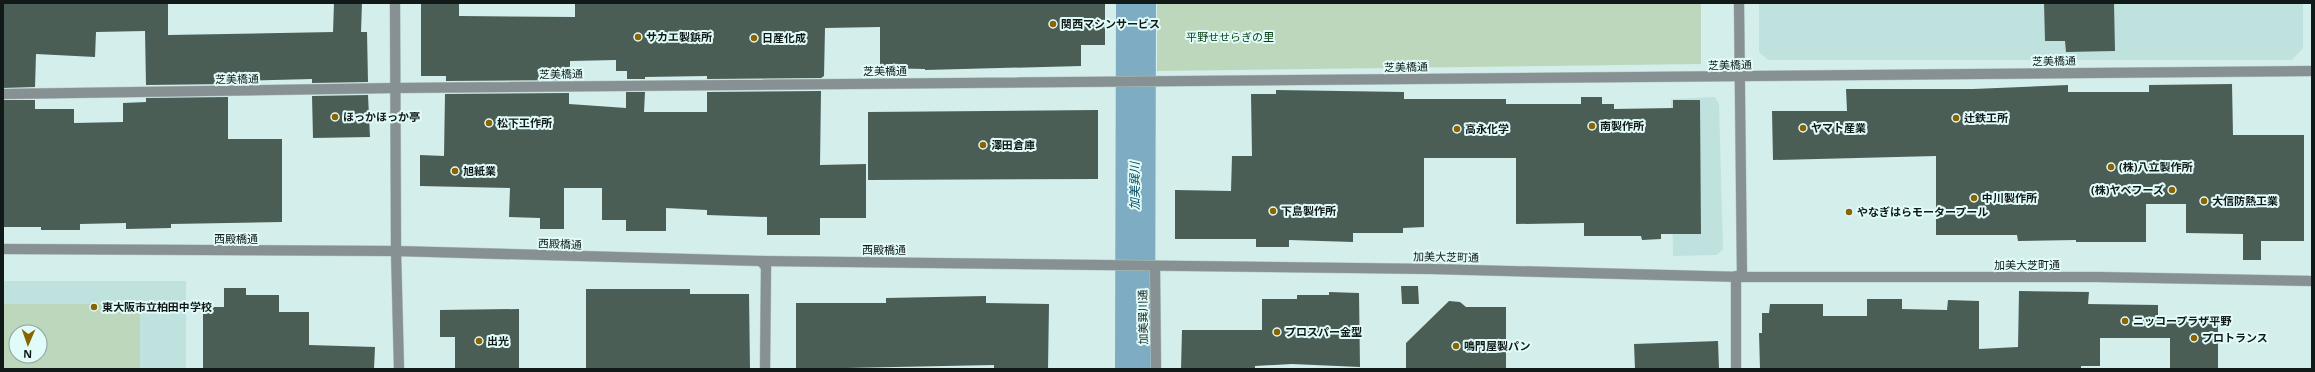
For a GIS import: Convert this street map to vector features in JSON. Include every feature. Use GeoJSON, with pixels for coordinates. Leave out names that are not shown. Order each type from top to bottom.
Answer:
{"type":"FeatureCollection","features":[{"type":"Feature","properties":{"kind":"street"},"geometry":{"type":"LineString","coordinates":[[395,3],[396,251],[399,369]]}},
{"type":"Feature","properties":{"kind":"street"},"geometry":{"type":"LineString","coordinates":[[1736,369],[1739,276],[1739,3]]}},
{"type":"Feature","properties":{"kind":"street","name":"芝美橋通"},"geometry":{"type":"LineString","coordinates":[[3,94],[396,88],[1120,83],[2312,71]]}},
{"type":"Feature","properties":{"kind":"street","name":"西殿橋通"},"geometry":{"type":"LineString","coordinates":[[3,249],[396,251],[761,262],[1143,265]]}},
{"type":"Feature","properties":{"kind":"street"},"geometry":{"type":"LineString","coordinates":[[761,262],[766,267],[765,369]]}},
{"type":"Feature","properties":{"kind":"street","name":"加美大芝町通"},"geometry":{"type":"LineString","coordinates":[[1143,265],[1432,269],[1739,276],[2098,277],[2312,282]]}},
{"type":"Feature","properties":{"kind":"street","name":"加美巽川通"},"geometry":{"type":"LineString","coordinates":[[1155,266],[1156,369]]}},
{"type":"Feature","properties":{"kind":"shaded area"},"geometry":{"type":"Polygon","coordinates":[[[1759,3],[2303,3],[2303,48],[2292,60],[1768,60],[1759,52],[1759,3]]]}},
{"type":"Feature","properties":{"kind":"shaded area"},"geometry":{"type":"Polygon","coordinates":[[[1715,97],[1719,104],[1723,249],[1717,255],[1673,256],[1671,99],[1715,97]]]}},
{"type":"Feature","properties":{"kind":"shaded area","name":"東大阪市立柏田中学校"},"geometry":{"type":"Polygon","coordinates":[[[3,281],[186,281],[186,369],[3,369],[3,281]]]}},
{"type":"Feature","properties":{"kind":"green space","name":"平野せせらぎの里"},"geometry":{"type":"Polygon","coordinates":[[[1157,3],[1701,3],[1701,64],[1157,71],[1157,3]]]}},
{"type":"Feature","properties":{"kind":"green space"},"geometry":{"type":"Polygon","coordinates":[[[3,304],[140,304],[140,369],[3,369],[3,304]]]}},
{"type":"Feature","properties":{"kind":"building"},"geometry":{"type":"Polygon","coordinates":[[[3,3],[168,3],[168,35],[333,32],[334,3],[362,3],[361,32],[367,32],[368,82],[312,83],[312,79],[228,81],[228,84],[146,85],[145,31],[96,32],[95,57],[36,54],[35,87],[3,88],[3,3]]]}},
{"type":"Feature","properties":{"kind":"building"},"geometry":{"type":"Polygon","coordinates":[[[421,3],[459,3],[459,16],[575,17],[575,3],[1105,3],[1105,45],[1081,45],[1081,66],[925,70],[880,68],[880,27],[825,28],[824,76],[821,78],[707,79],[707,76],[645,77],[645,79],[627,79],[627,71],[616,71],[616,60],[570,61],[570,80],[446,81],[446,76],[421,76],[421,3]]]}},
{"type":"Feature","properties":{"kind":"building"},"geometry":{"type":"Polygon","coordinates":[[[2044,3],[2114,3],[2115,51],[2066,52],[2065,41],[2045,41],[2044,3]]]}},
{"type":"Feature","properties":{"kind":"building"},"geometry":{"type":"Polygon","coordinates":[[[2232,84],[2233,135],[2304,135],[2304,241],[2261,241],[2261,260],[2243,260],[2243,234],[2186,233],[2186,204],[2146,204],[2146,242],[2076,242],[2076,240],[2018,241],[2017,235],[1936,235],[1936,156],[1773,160],[1772,111],[1847,111],[1846,89],[1973,89],[2068,85],[2068,92],[2149,92],[2149,85],[2232,84]]]}},
{"type":"Feature","properties":{"kind":"building"},"geometry":{"type":"Polygon","coordinates":[[[1276,90],[1404,92],[1404,99],[1506,99],[1506,104],[1581,104],[1581,97],[1602,97],[1602,104],[1614,104],[1614,109],[1673,108],[1673,100],[1700,100],[1701,234],[1661,234],[1661,239],[1642,240],[1641,236],[1584,236],[1584,223],[1516,224],[1516,158],[1424,158],[1424,227],[1403,228],[1403,233],[1353,233],[1353,242],[1289,240],[1289,247],[1256,247],[1256,239],[1175,239],[1175,190],[1231,191],[1232,156],[1252,156],[1251,94],[1276,94],[1276,90]]]}},
{"type":"Feature","properties":{"kind":"building"},"geometry":{"type":"Polygon","coordinates":[[[821,91],[820,165],[866,164],[866,218],[820,218],[820,235],[767,235],[767,217],[707,215],[707,210],[666,208],[666,231],[626,231],[626,220],[602,220],[602,188],[564,188],[564,229],[540,229],[540,218],[509,217],[510,188],[420,186],[420,155],[444,156],[445,94],[569,93],[569,104],[626,108],[626,92],[645,92],[644,112],[707,112],[707,92],[821,91]]]}},
{"type":"Feature","properties":{"kind":"building"},"geometry":{"type":"Polygon","coordinates":[[[368,95],[370,137],[313,138],[312,96],[368,95]]]}},
{"type":"Feature","properties":{"kind":"building"},"geometry":{"type":"Polygon","coordinates":[[[228,97],[228,139],[282,139],[282,222],[171,224],[171,228],[126,229],[126,223],[80,224],[80,230],[41,230],[41,227],[3,227],[3,100],[35,100],[35,109],[74,109],[74,123],[123,122],[123,103],[146,102],[146,98],[228,97]]]}},
{"type":"Feature","properties":{"kind":"building","name":"澤田倉庫"},"geometry":{"type":"Polygon","coordinates":[[[1098,110],[1098,179],[868,180],[868,112],[1098,110]]]}},
{"type":"Feature","properties":{"kind":"building"},"geometry":{"type":"Polygon","coordinates":[[[1401,286],[1418,286],[1419,304],[1402,304],[1401,286]]]}},
{"type":"Feature","properties":{"kind":"building"},"geometry":{"type":"Polygon","coordinates":[[[224,288],[246,288],[246,295],[279,295],[279,312],[309,312],[309,345],[375,347],[374,369],[203,369],[203,307],[224,307],[224,288]]]}},
{"type":"Feature","properties":{"kind":"building"},"geometry":{"type":"Polygon","coordinates":[[[586,289],[690,289],[690,294],[749,294],[750,369],[586,369],[586,289]]]}},
{"type":"Feature","properties":{"kind":"building"},"geometry":{"type":"Polygon","coordinates":[[[2019,291],[2089,292],[2088,304],[2158,305],[2158,319],[2218,318],[2218,369],[2170,369],[2170,338],[2100,338],[2100,366],[2081,366],[2081,369],[1760,369],[1759,333],[1762,333],[1762,313],[1769,313],[1770,304],[1823,304],[1823,316],[1867,316],[1867,299],[1902,299],[1902,309],[1947,310],[1948,300],[1979,301],[1979,349],[2018,347],[2019,291]]]}},
{"type":"Feature","properties":{"kind":"building"},"geometry":{"type":"Polygon","coordinates":[[[1329,292],[1359,293],[1360,367],[1292,364],[1255,366],[1255,369],[1181,369],[1182,330],[1262,330],[1262,299],[1297,299],[1297,295],[1329,295],[1329,292]]]}},
{"type":"Feature","properties":{"kind":"building"},"geometry":{"type":"Polygon","coordinates":[[[986,296],[986,303],[1049,304],[1048,369],[994,369],[994,365],[796,369],[796,303],[886,303],[886,298],[986,296]]]}},
{"type":"Feature","properties":{"kind":"building","name":"鳴門屋製パン"},"geometry":{"type":"Polygon","coordinates":[[[1449,301],[1460,302],[1466,307],[1506,307],[1506,369],[1406,369],[1406,343],[1449,301]]]}},
{"type":"Feature","properties":{"kind":"building"},"geometry":{"type":"Polygon","coordinates":[[[519,309],[519,369],[455,369],[455,337],[440,337],[440,310],[519,309]]]}},
{"type":"Feature","properties":{"kind":"building"},"geometry":{"type":"Polygon","coordinates":[[[1718,341],[1719,369],[1635,369],[1634,344],[1718,341]]]}},
{"type":"Feature","properties":{"kind":"waterway","name":"加美巽川"},"geometry":{"type":"LineString","coordinates":[[1135,369],[1136,3]]}},
{"type":"Feature","properties":{"kind":"place","name":"関西マシンサービス"},"geometry":{"type":"Point","coordinates":[1053,24]}},
{"type":"Feature","properties":{"kind":"place","name":"サカエ製鋲所"},"geometry":{"type":"Point","coordinates":[638,37]}},
{"type":"Feature","properties":{"kind":"place","name":"日産化成"},"geometry":{"type":"Point","coordinates":[754,38]}},
{"type":"Feature","properties":{"kind":"place","name":"ほっかほっか亭"},"geometry":{"type":"Point","coordinates":[335,117]}},
{"type":"Feature","properties":{"kind":"place","name":"辻鉄工所"},"geometry":{"type":"Point","coordinates":[1956,118]}},
{"type":"Feature","properties":{"kind":"place","name":"松下工作所"},"geometry":{"type":"Point","coordinates":[489,123]}},
{"type":"Feature","properties":{"kind":"place","name":"南製作所"},"geometry":{"type":"Point","coordinates":[1592,126]}},
{"type":"Feature","properties":{"kind":"place","name":"ヤマト産業"},"geometry":{"type":"Point","coordinates":[1803,128]}},
{"type":"Feature","properties":{"kind":"place","name":"高永化学"},"geometry":{"type":"Point","coordinates":[1457,129]}},
{"type":"Feature","properties":{"kind":"place","name":"澤田倉庫"},"geometry":{"type":"Point","coordinates":[983,145]}},
{"type":"Feature","properties":{"kind":"place","name":"(株)八立製作所"},"geometry":{"type":"Point","coordinates":[2111,167]}},
{"type":"Feature","properties":{"kind":"place","name":"旭紙業"},"geometry":{"type":"Point","coordinates":[455,171]}},
{"type":"Feature","properties":{"kind":"place","name":"(株)ヤベフーズ"},"geometry":{"type":"Point","coordinates":[2172,190]}},
{"type":"Feature","properties":{"kind":"place","name":"中川製作所"},"geometry":{"type":"Point","coordinates":[1974,198]}},
{"type":"Feature","properties":{"kind":"place","name":"大信防熱工業"},"geometry":{"type":"Point","coordinates":[2204,201]}},
{"type":"Feature","properties":{"kind":"place","name":"下島製作所"},"geometry":{"type":"Point","coordinates":[1273,211]}},
{"type":"Feature","properties":{"kind":"place","name":"やなぎはらモータープール"},"geometry":{"type":"Point","coordinates":[1849,212]}},
{"type":"Feature","properties":{"kind":"place","name":"東大阪市立柏田中学校"},"geometry":{"type":"Point","coordinates":[94,307]}},
{"type":"Feature","properties":{"kind":"place","name":"ニッコープラザ平野"},"geometry":{"type":"Point","coordinates":[2125,321]}},
{"type":"Feature","properties":{"kind":"place","name":"プロスパー金型"},"geometry":{"type":"Point","coordinates":[1277,332]}},
{"type":"Feature","properties":{"kind":"place","name":"プロトランス"},"geometry":{"type":"Point","coordinates":[2194,338]}},
{"type":"Feature","properties":{"kind":"place","name":"出光"},"geometry":{"type":"Point","coordinates":[479,341]}},
{"type":"Feature","properties":{"kind":"place","name":"鳴門屋製パン"},"geometry":{"type":"Point","coordinates":[1456,346]}}]}
